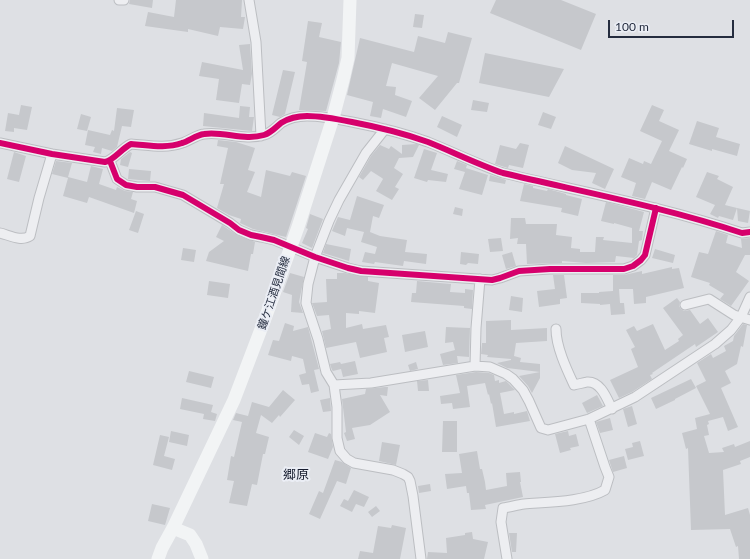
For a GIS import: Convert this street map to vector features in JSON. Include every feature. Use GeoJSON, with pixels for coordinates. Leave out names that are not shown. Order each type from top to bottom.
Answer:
{"type":"FeatureCollection","features":[{"type":"Feature","properties":{"kind":"main road","name":"鐘ケ江酒見間線"},"geometry":{"type":"LineString","coordinates":[[158,559],[234,400],[266,316],[333,118],[348,58],[350,0]]}},
{"type":"Feature","properties":{"kind":"main road"},"geometry":{"type":"LineString","coordinates":[[173,528],[190,535],[196,544],[202,559]]}},
{"type":"Feature","properties":{"kind":"street"},"geometry":{"type":"LineString","coordinates":[[119,0],[124,0]]}},
{"type":"Feature","properties":{"kind":"street"},"geometry":{"type":"LineString","coordinates":[[249,0],[256,42],[261,136]]}},
{"type":"Feature","properties":{"kind":"street"},"geometry":{"type":"LineString","coordinates":[[0,143],[97,162],[110,161],[118,152],[131,144],[167,146],[181,144],[203,134],[248,137],[261,136],[271,132],[282,122],[293,117],[307,116],[333,118],[385,129],[428,142],[482,166],[503,172],[656,208],[742,233],[750,232]]}},
{"type":"Feature","properties":{"kind":"street"},"geometry":{"type":"LineString","coordinates":[[385,129],[366,153],[339,200],[315,257],[308,284],[306,303],[318,339],[326,372],[334,385],[337,407],[337,438],[340,451],[347,459],[354,463],[393,470],[403,474],[410,481],[421,559]]}},
{"type":"Feature","properties":{"kind":"street"},"geometry":{"type":"LineString","coordinates":[[0,233],[19,239],[30,236],[52,154]]}},
{"type":"Feature","properties":{"kind":"street"},"geometry":{"type":"LineString","coordinates":[[110,161],[117,179],[126,185],[137,187],[155,187],[183,195],[239,230],[290,246],[315,257],[362,271],[492,280],[519,271],[550,269],[624,269],[632,266],[641,260],[645,255],[656,208]]}},
{"type":"Feature","properties":{"kind":"street"},"geometry":{"type":"LineString","coordinates":[[475,366],[480,279]]}},
{"type":"Feature","properties":{"kind":"street"},"geometry":{"type":"LineString","coordinates":[[334,385],[371,383],[475,366],[490,367],[506,374],[523,390],[530,401],[542,428],[548,430],[589,419],[636,397],[715,344],[746,319],[750,297]]}},
{"type":"Feature","properties":{"kind":"street"},"geometry":{"type":"LineString","coordinates":[[685,305],[709,299],[734,315],[746,319]]}},
{"type":"Feature","properties":{"kind":"street"},"geometry":{"type":"LineString","coordinates":[[556,329],[556,335],[565,364],[574,385],[587,382],[599,387],[612,409]]}},
{"type":"Feature","properties":{"kind":"street"},"geometry":{"type":"LineString","coordinates":[[507,559],[501,522],[502,508],[523,504],[549,503],[596,495],[605,490],[609,477],[589,419]]}},
{"type":"Feature","properties":{"kind":"building"},"geometry":{"type":"Polygon","coordinates":[[[130,0],[153,0],[152,8],[129,4],[130,0]]]}},
{"type":"Feature","properties":{"kind":"building"},"geometry":{"type":"Polygon","coordinates":[[[176,0],[242,0],[241,17],[245,17],[243,29],[220,27],[218,36],[188,29],[188,32],[145,26],[148,12],[174,17],[176,0]]]}},
{"type":"Feature","properties":{"kind":"building"},"geometry":{"type":"Polygon","coordinates":[[[496,0],[561,0],[596,14],[581,50],[490,13],[496,0]]]}},
{"type":"Feature","properties":{"kind":"building"},"geometry":{"type":"Polygon","coordinates":[[[415,14],[424,15],[422,28],[413,27],[415,14]]]}},
{"type":"Feature","properties":{"kind":"building"},"geometry":{"type":"Polygon","coordinates":[[[308,21],[322,23],[319,37],[341,42],[339,63],[326,111],[299,110],[307,62],[302,61],[308,21]]]}},
{"type":"Feature","properties":{"kind":"building"},"geometry":{"type":"Polygon","coordinates":[[[448,32],[472,38],[459,83],[457,83],[435,110],[419,98],[438,76],[392,63],[386,86],[396,87],[395,95],[412,101],[406,117],[383,109],[381,118],[370,116],[373,102],[347,95],[360,38],[414,52],[418,36],[445,43],[448,32]]]}},
{"type":"Feature","properties":{"kind":"building"},"geometry":{"type":"Polygon","coordinates":[[[250,44],[252,74],[250,85],[242,84],[239,103],[216,100],[219,79],[199,76],[202,62],[243,70],[239,45],[250,44]]]}},
{"type":"Feature","properties":{"kind":"building"},"geometry":{"type":"Polygon","coordinates":[[[485,53],[564,69],[549,97],[479,83],[485,53]]]}},
{"type":"Feature","properties":{"kind":"building"},"geometry":{"type":"Polygon","coordinates":[[[283,70],[295,72],[285,114],[280,117],[272,115],[283,70]]]}},
{"type":"Feature","properties":{"kind":"building"},"geometry":{"type":"Polygon","coordinates":[[[473,100],[489,103],[487,112],[471,110],[473,100]]]}},
{"type":"Feature","properties":{"kind":"building"},"geometry":{"type":"Polygon","coordinates":[[[21,105],[32,107],[27,130],[14,128],[14,132],[5,131],[8,113],[19,115],[21,105]]]}},
{"type":"Feature","properties":{"kind":"building"},"geometry":{"type":"Polygon","coordinates":[[[652,105],[664,110],[659,121],[679,130],[669,151],[687,159],[671,190],[652,182],[645,199],[632,196],[636,183],[621,177],[629,158],[643,164],[644,161],[651,164],[662,141],[640,131],[652,105]]]}},
{"type":"Feature","properties":{"kind":"building"},"geometry":{"type":"Polygon","coordinates":[[[240,106],[250,107],[249,117],[254,117],[252,131],[203,126],[204,113],[239,118],[240,106]]]}},
{"type":"Feature","properties":{"kind":"building"},"geometry":{"type":"Polygon","coordinates":[[[117,108],[134,110],[131,127],[122,126],[117,147],[112,151],[102,148],[101,154],[93,152],[95,147],[85,145],[88,130],[110,135],[112,130],[114,131],[117,108]]]}},
{"type":"Feature","properties":{"kind":"building"},"geometry":{"type":"Polygon","coordinates":[[[543,112],[556,117],[551,129],[538,125],[543,112]]]}},
{"type":"Feature","properties":{"kind":"building"},"geometry":{"type":"Polygon","coordinates":[[[81,114],[91,117],[87,131],[77,129],[81,114]]]}},
{"type":"Feature","properties":{"kind":"building"},"geometry":{"type":"Polygon","coordinates":[[[442,116],[462,125],[457,137],[437,127],[442,116]]]}},
{"type":"Feature","properties":{"kind":"building"},"geometry":{"type":"Polygon","coordinates":[[[697,121],[719,128],[716,137],[740,144],[737,156],[712,149],[712,151],[689,144],[697,121]]]}},
{"type":"Feature","properties":{"kind":"building"},"geometry":{"type":"Polygon","coordinates":[[[218,140],[236,142],[255,148],[248,170],[255,172],[247,192],[261,197],[266,170],[290,176],[292,172],[306,176],[286,237],[253,229],[240,223],[241,219],[229,215],[217,208],[224,184],[220,184],[228,148],[217,146],[218,140]]]}},
{"type":"Feature","properties":{"kind":"building"},"geometry":{"type":"Polygon","coordinates":[[[520,143],[529,145],[523,168],[509,165],[508,168],[495,164],[500,145],[516,149],[520,143]]]}},
{"type":"Feature","properties":{"kind":"building"},"geometry":{"type":"Polygon","coordinates":[[[380,145],[389,149],[391,146],[402,154],[402,145],[419,145],[413,157],[399,158],[394,168],[403,174],[395,187],[399,189],[392,200],[376,191],[383,179],[382,178],[371,171],[363,180],[359,177],[371,156],[380,145]]]}},
{"type":"Feature","properties":{"kind":"building"},"geometry":{"type":"Polygon","coordinates":[[[565,146],[614,169],[605,189],[592,183],[596,173],[572,170],[558,163],[565,146]]]}},
{"type":"Feature","properties":{"kind":"building"},"geometry":{"type":"Polygon","coordinates":[[[424,149],[437,153],[431,170],[448,174],[446,182],[428,180],[427,182],[414,178],[424,149]]]}},
{"type":"Feature","properties":{"kind":"building"},"geometry":{"type":"Polygon","coordinates":[[[14,152],[26,156],[19,182],[7,179],[14,152]]]}},
{"type":"Feature","properties":{"kind":"building"},"geometry":{"type":"Polygon","coordinates":[[[130,152],[132,153],[128,167],[120,165],[121,159],[130,152]]]}},
{"type":"Feature","properties":{"kind":"building"},"geometry":{"type":"Polygon","coordinates":[[[56,161],[72,163],[68,177],[87,182],[91,166],[103,169],[99,184],[116,190],[117,187],[125,191],[133,192],[131,199],[137,201],[134,213],[89,197],[87,203],[63,196],[68,178],[52,174],[56,161]]]}},
{"type":"Feature","properties":{"kind":"building"},"geometry":{"type":"Polygon","coordinates":[[[457,161],[467,165],[466,168],[488,175],[482,195],[459,189],[465,172],[454,169],[457,161]]]}},
{"type":"Feature","properties":{"kind":"building"},"geometry":{"type":"Polygon","coordinates":[[[129,169],[151,171],[150,181],[128,179],[129,169]]]}},
{"type":"Feature","properties":{"kind":"building"},"geometry":{"type":"Polygon","coordinates":[[[707,172],[719,176],[717,179],[733,187],[725,205],[737,208],[733,220],[719,216],[718,218],[710,214],[715,205],[696,197],[707,172]]]}},
{"type":"Feature","properties":{"kind":"building"},"geometry":{"type":"Polygon","coordinates":[[[490,175],[506,180],[505,184],[489,181],[490,175]]]}},
{"type":"Feature","properties":{"kind":"building"},"geometry":{"type":"Polygon","coordinates":[[[524,184],[533,186],[533,188],[547,191],[548,189],[582,199],[578,216],[561,212],[562,208],[520,201],[524,184]]]}},
{"type":"Feature","properties":{"kind":"building"},"geometry":{"type":"Polygon","coordinates":[[[357,196],[384,205],[379,218],[373,216],[370,232],[380,236],[407,240],[405,252],[427,254],[426,264],[404,261],[403,266],[375,262],[374,264],[362,262],[365,252],[375,254],[377,247],[361,242],[364,232],[347,228],[345,236],[332,231],[338,217],[350,220],[357,196]]]}},
{"type":"Feature","properties":{"kind":"building"},"geometry":{"type":"Polygon","coordinates":[[[606,202],[644,212],[639,231],[643,231],[642,240],[639,241],[637,255],[634,258],[616,256],[615,262],[586,263],[562,261],[562,263],[527,264],[526,244],[517,244],[518,238],[510,239],[511,218],[525,218],[526,224],[557,224],[556,235],[572,237],[571,248],[580,249],[580,252],[595,252],[596,237],[604,237],[603,240],[632,243],[632,228],[601,221],[606,202]]]}},
{"type":"Feature","properties":{"kind":"building"},"geometry":{"type":"Polygon","coordinates":[[[455,207],[463,209],[462,216],[453,214],[455,207]]]}},
{"type":"Feature","properties":{"kind":"building"},"geometry":{"type":"Polygon","coordinates":[[[737,208],[750,211],[748,223],[738,221],[737,208]]]}},
{"type":"Feature","properties":{"kind":"building"},"geometry":{"type":"Polygon","coordinates":[[[136,211],[144,214],[138,233],[129,230],[136,211]]]}},
{"type":"Feature","properties":{"kind":"building"},"geometry":{"type":"Polygon","coordinates":[[[310,214],[323,219],[312,248],[302,243],[308,229],[306,228],[310,214]]]}},
{"type":"Feature","properties":{"kind":"building"},"geometry":{"type":"Polygon","coordinates":[[[222,225],[237,235],[255,242],[248,271],[206,261],[209,252],[224,241],[216,237],[222,225]]]}},
{"type":"Feature","properties":{"kind":"building"},"geometry":{"type":"Polygon","coordinates":[[[716,231],[728,235],[726,243],[742,248],[741,239],[750,238],[750,255],[745,255],[736,272],[749,281],[731,306],[720,299],[724,294],[709,285],[710,283],[691,277],[699,252],[708,254],[716,231]]]}},
{"type":"Feature","properties":{"kind":"building"},"geometry":{"type":"Polygon","coordinates":[[[501,238],[503,251],[490,252],[488,239],[501,238]]]}},
{"type":"Feature","properties":{"kind":"building"},"geometry":{"type":"Polygon","coordinates":[[[326,244],[351,249],[349,261],[323,253],[326,244]]]}},
{"type":"Feature","properties":{"kind":"building"},"geometry":{"type":"Polygon","coordinates":[[[183,248],[196,250],[194,262],[181,260],[183,248]]]}},
{"type":"Feature","properties":{"kind":"building"},"geometry":{"type":"Polygon","coordinates":[[[655,249],[675,255],[673,263],[652,258],[655,249]]]}},
{"type":"Feature","properties":{"kind":"building"},"geometry":{"type":"Polygon","coordinates":[[[461,252],[479,254],[478,264],[460,264],[461,252]]]}},
{"type":"Feature","properties":{"kind":"building"},"geometry":{"type":"Polygon","coordinates":[[[512,252],[516,266],[506,269],[502,255],[512,252]]]}},
{"type":"Feature","properties":{"kind":"building"},"geometry":{"type":"Polygon","coordinates":[[[672,267],[672,269],[679,268],[684,288],[646,297],[646,303],[634,304],[633,289],[619,289],[620,303],[624,303],[625,314],[611,315],[610,304],[600,305],[581,303],[581,293],[613,291],[613,275],[624,275],[642,271],[642,274],[672,267]]]}},
{"type":"Feature","properties":{"kind":"building"},"geometry":{"type":"Polygon","coordinates":[[[290,273],[304,277],[299,302],[303,313],[291,312],[292,295],[283,292],[290,273]]]}},
{"type":"Feature","properties":{"kind":"building"},"geometry":{"type":"Polygon","coordinates":[[[337,273],[368,277],[368,281],[379,283],[375,313],[359,311],[359,314],[346,313],[346,328],[362,324],[363,329],[386,325],[389,337],[384,338],[387,352],[360,358],[356,342],[326,348],[322,331],[331,329],[329,315],[317,316],[312,303],[327,302],[326,279],[337,279],[337,273]]]}},
{"type":"Feature","properties":{"kind":"building"},"geometry":{"type":"Polygon","coordinates":[[[553,275],[564,275],[567,298],[560,299],[560,304],[539,307],[537,291],[555,289],[553,275]]]}},
{"type":"Feature","properties":{"kind":"building"},"geometry":{"type":"Polygon","coordinates":[[[209,281],[230,284],[228,298],[207,295],[209,281]]]}},
{"type":"Feature","properties":{"kind":"building"},"geometry":{"type":"Polygon","coordinates":[[[417,281],[451,284],[450,292],[465,293],[465,289],[473,290],[472,309],[464,308],[464,306],[411,302],[412,293],[416,293],[417,281]]]}},
{"type":"Feature","properties":{"kind":"building"},"geometry":{"type":"Polygon","coordinates":[[[511,296],[523,298],[522,312],[509,310],[511,296]]]}},
{"type":"Feature","properties":{"kind":"building"},"geometry":{"type":"Polygon","coordinates":[[[677,298],[680,302],[679,306],[681,309],[684,311],[690,310],[700,324],[708,318],[718,332],[696,347],[695,344],[652,373],[653,374],[650,375],[652,379],[632,392],[619,398],[610,380],[638,367],[631,349],[635,347],[626,330],[634,326],[637,331],[653,324],[665,350],[679,341],[678,339],[683,335],[663,308],[677,298]]]}},
{"type":"Feature","properties":{"kind":"building"},"geometry":{"type":"Polygon","coordinates":[[[511,320],[511,330],[547,328],[547,341],[516,343],[514,356],[521,358],[520,362],[540,364],[540,372],[507,368],[497,363],[511,359],[487,357],[488,355],[481,354],[482,343],[486,343],[486,321],[511,320]]]}},
{"type":"Feature","properties":{"kind":"building"},"geometry":{"type":"Polygon","coordinates":[[[285,323],[294,326],[293,331],[308,327],[319,369],[314,370],[319,391],[311,393],[309,384],[302,385],[299,375],[306,373],[303,359],[292,356],[291,361],[268,355],[273,340],[279,341],[285,323]]]}},
{"type":"Feature","properties":{"kind":"building"},"geometry":{"type":"Polygon","coordinates":[[[743,324],[747,325],[743,347],[741,346],[737,364],[725,371],[731,383],[721,388],[738,427],[728,431],[723,417],[708,421],[709,424],[707,425],[709,435],[704,436],[709,453],[724,452],[722,448],[734,444],[735,447],[750,441],[750,457],[740,461],[741,464],[723,470],[725,515],[748,508],[750,515],[750,559],[739,559],[738,546],[736,547],[730,529],[691,530],[688,448],[686,449],[682,433],[697,429],[695,418],[710,414],[696,386],[706,381],[697,363],[711,354],[713,358],[726,351],[724,346],[733,341],[734,336],[743,324]]]}},
{"type":"Feature","properties":{"kind":"building"},"geometry":{"type":"Polygon","coordinates":[[[446,327],[470,328],[469,357],[457,356],[458,363],[443,365],[440,354],[455,350],[453,342],[445,343],[446,327]]]}},
{"type":"Feature","properties":{"kind":"building"},"geometry":{"type":"Polygon","coordinates":[[[425,331],[428,347],[405,352],[402,335],[425,331]]]}},
{"type":"Feature","properties":{"kind":"building"},"geometry":{"type":"Polygon","coordinates":[[[355,361],[358,374],[343,377],[341,369],[333,371],[330,364],[340,362],[341,364],[355,361]]]}},
{"type":"Feature","properties":{"kind":"building"},"geometry":{"type":"Polygon","coordinates":[[[416,362],[418,369],[410,371],[408,365],[416,362]]]}},
{"type":"Feature","properties":{"kind":"building"},"geometry":{"type":"Polygon","coordinates":[[[189,371],[214,377],[211,388],[186,382],[189,371]]]}},
{"type":"Feature","properties":{"kind":"building"},"geometry":{"type":"Polygon","coordinates":[[[476,372],[494,375],[495,381],[499,380],[499,383],[506,381],[515,390],[500,393],[504,414],[514,412],[514,414],[527,411],[530,421],[496,427],[492,403],[491,404],[485,383],[467,386],[470,407],[453,409],[452,403],[441,404],[440,396],[460,393],[456,375],[476,372]]]}},
{"type":"Feature","properties":{"kind":"building"},"geometry":{"type":"Polygon","coordinates":[[[540,372],[540,378],[532,393],[519,376],[540,372]]]}},
{"type":"Feature","properties":{"kind":"building"},"geometry":{"type":"Polygon","coordinates":[[[691,379],[696,388],[656,409],[651,398],[691,379]]]}},
{"type":"Feature","properties":{"kind":"building"},"geometry":{"type":"Polygon","coordinates":[[[428,380],[429,391],[418,391],[417,381],[428,380]]]}},
{"type":"Feature","properties":{"kind":"building"},"geometry":{"type":"Polygon","coordinates":[[[388,387],[387,396],[380,395],[390,412],[370,425],[352,428],[355,439],[347,441],[344,433],[346,432],[342,399],[365,394],[366,389],[388,387]]]}},
{"type":"Feature","properties":{"kind":"building"},"geometry":{"type":"Polygon","coordinates":[[[283,390],[295,400],[280,417],[279,415],[272,423],[261,415],[256,433],[269,437],[265,454],[263,454],[257,485],[252,484],[247,506],[229,503],[234,481],[227,480],[231,456],[234,457],[242,422],[233,420],[236,413],[248,416],[252,402],[269,407],[283,390]]]}},
{"type":"Feature","properties":{"kind":"building"},"geometry":{"type":"Polygon","coordinates":[[[597,395],[603,406],[587,413],[582,403],[597,395]]]}},
{"type":"Feature","properties":{"kind":"building"},"geometry":{"type":"Polygon","coordinates":[[[182,398],[213,405],[211,412],[217,414],[215,421],[203,419],[204,414],[180,409],[182,398]]]}},
{"type":"Feature","properties":{"kind":"building"},"geometry":{"type":"Polygon","coordinates":[[[330,398],[331,411],[323,412],[320,400],[330,398]]]}},
{"type":"Feature","properties":{"kind":"building"},"geometry":{"type":"Polygon","coordinates":[[[632,406],[637,424],[628,427],[623,409],[632,406]]]}},
{"type":"Feature","properties":{"kind":"building"},"geometry":{"type":"Polygon","coordinates":[[[610,418],[613,430],[600,433],[596,422],[610,418]]]}},
{"type":"Feature","properties":{"kind":"building"},"geometry":{"type":"Polygon","coordinates":[[[443,421],[457,421],[457,452],[442,452],[443,421]]]}},
{"type":"Feature","properties":{"kind":"building"},"geometry":{"type":"Polygon","coordinates":[[[294,430],[304,436],[299,445],[289,437],[294,430]]]}},
{"type":"Feature","properties":{"kind":"building"},"geometry":{"type":"Polygon","coordinates":[[[171,431],[189,435],[187,446],[169,442],[171,431]]]}},
{"type":"Feature","properties":{"kind":"building"},"geometry":{"type":"Polygon","coordinates":[[[568,431],[569,436],[576,434],[579,446],[570,448],[571,450],[560,453],[555,434],[568,431]]]}},
{"type":"Feature","properties":{"kind":"building"},"geometry":{"type":"Polygon","coordinates":[[[315,433],[327,437],[329,433],[331,434],[333,447],[328,459],[308,452],[315,433]]]}},
{"type":"Feature","properties":{"kind":"building"},"geometry":{"type":"Polygon","coordinates":[[[160,435],[169,437],[164,456],[175,459],[172,470],[153,465],[160,435]]]}},
{"type":"Feature","properties":{"kind":"building"},"geometry":{"type":"Polygon","coordinates":[[[640,441],[644,456],[628,460],[625,449],[633,447],[632,443],[640,441]]]}},
{"type":"Feature","properties":{"kind":"building"},"geometry":{"type":"Polygon","coordinates":[[[382,442],[400,445],[396,465],[379,461],[382,442]]]}},
{"type":"Feature","properties":{"kind":"building"},"geometry":{"type":"Polygon","coordinates":[[[477,451],[486,490],[507,486],[506,473],[520,472],[523,497],[485,505],[486,509],[471,510],[469,493],[467,493],[466,486],[447,489],[445,474],[462,473],[459,454],[477,451]]]}},
{"type":"Feature","properties":{"kind":"building"},"geometry":{"type":"Polygon","coordinates":[[[624,456],[627,468],[613,472],[609,460],[624,456]]]}},
{"type":"Feature","properties":{"kind":"building"},"geometry":{"type":"Polygon","coordinates":[[[335,460],[342,462],[351,468],[346,484],[337,481],[320,519],[309,514],[319,491],[323,493],[335,460]]]}},
{"type":"Feature","properties":{"kind":"building"},"geometry":{"type":"Polygon","coordinates":[[[430,484],[431,491],[419,493],[418,486],[430,484]]]}},
{"type":"Feature","properties":{"kind":"building"},"geometry":{"type":"Polygon","coordinates":[[[354,490],[369,497],[364,507],[356,504],[352,512],[340,506],[344,499],[348,501],[354,490]]]}},
{"type":"Feature","properties":{"kind":"building"},"geometry":{"type":"Polygon","coordinates":[[[152,504],[170,508],[165,525],[148,521],[152,504]]]}},
{"type":"Feature","properties":{"kind":"building"},"geometry":{"type":"Polygon","coordinates":[[[376,506],[380,511],[372,517],[368,512],[376,506]]]}},
{"type":"Feature","properties":{"kind":"building"},"geometry":{"type":"Polygon","coordinates":[[[392,525],[406,528],[400,559],[358,559],[360,551],[373,553],[378,526],[391,528],[392,525]]]}},
{"type":"Feature","properties":{"kind":"building"},"geometry":{"type":"Polygon","coordinates":[[[472,532],[473,539],[488,542],[484,559],[427,559],[428,552],[447,553],[446,538],[465,535],[465,533],[472,532]]]}},
{"type":"Feature","properties":{"kind":"building"},"geometry":{"type":"Polygon","coordinates":[[[509,533],[517,533],[516,552],[512,552],[509,533]]]}},
{"type":"Feature","properties":{"kind":"cycle path"},"geometry":{"type":"LineString","coordinates":[[0,143],[52,154],[105,162],[131,144],[169,146],[185,142],[201,135],[212,133],[242,137],[256,137],[269,133],[281,123],[300,116],[324,117],[390,130],[428,142],[503,173],[683,215],[742,233],[750,232]]}},
{"type":"Feature","properties":{"kind":"cycle path"},"geometry":{"type":"LineString","coordinates":[[110,161],[117,179],[126,185],[137,187],[155,187],[183,195],[239,230],[251,235],[274,240],[315,257],[361,271],[492,280],[519,271],[550,269],[624,269],[633,266],[645,255],[656,208]]}},
{"type":"Feature","properties":{"kind":"district","name":"郷原"},"geometry":{"type":"Point","coordinates":[296,475]}}]}
